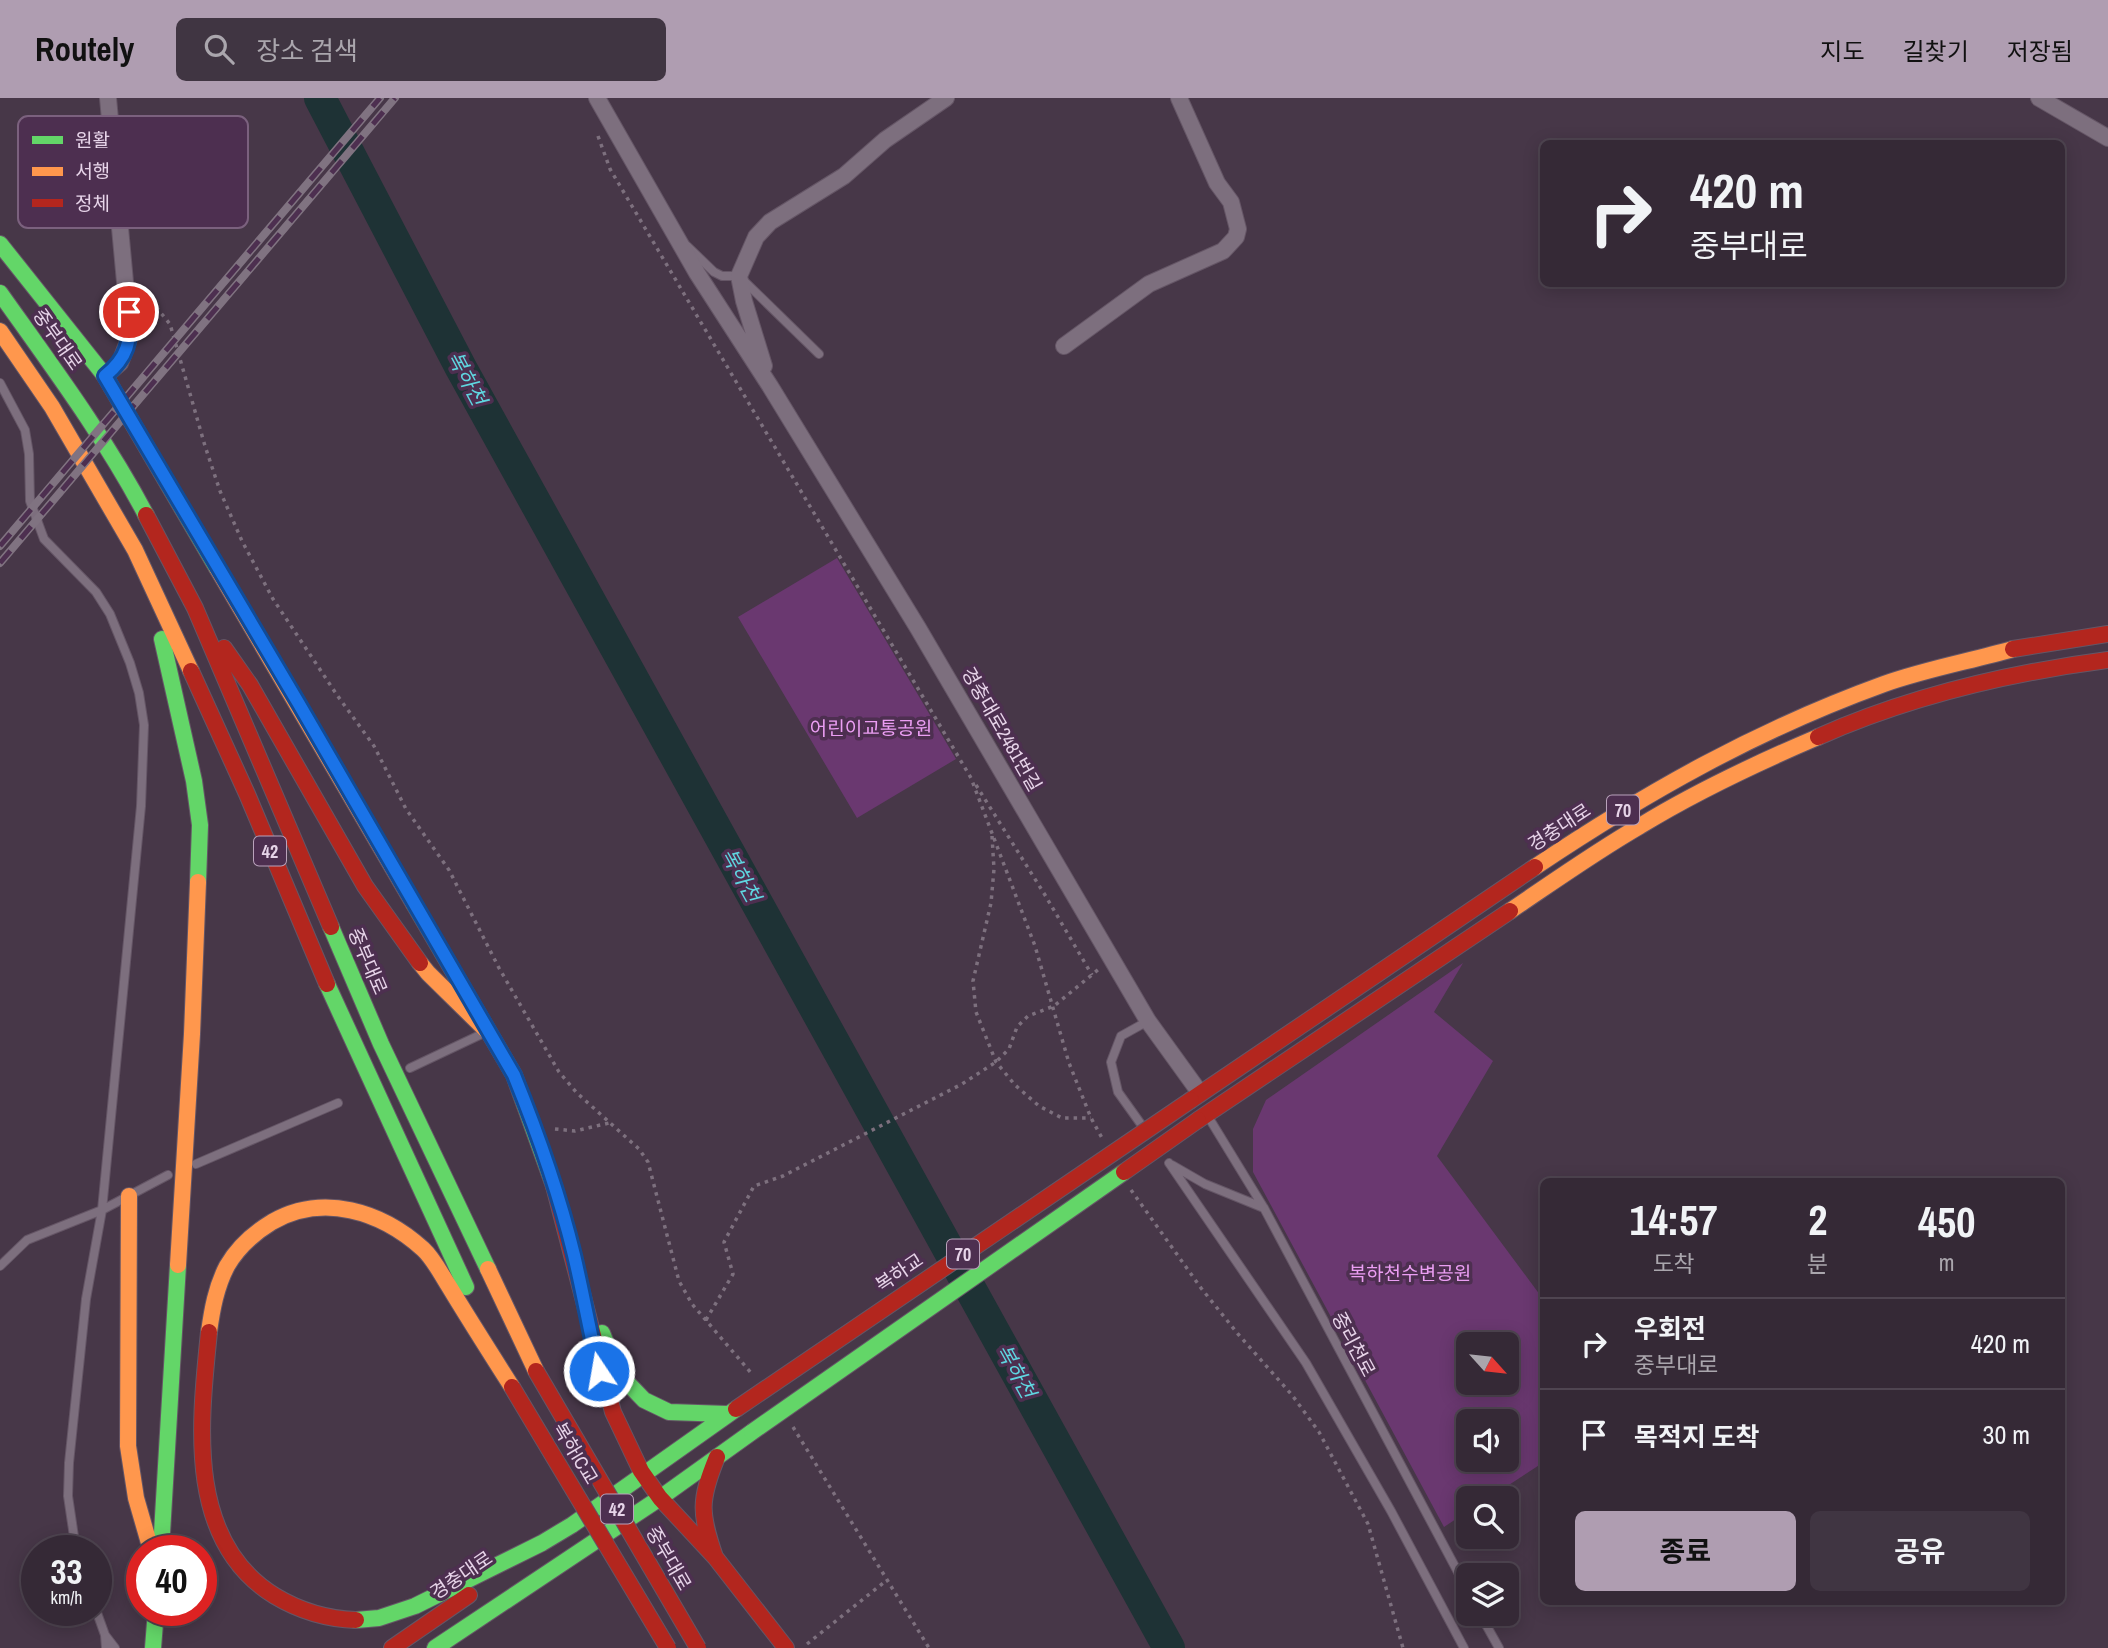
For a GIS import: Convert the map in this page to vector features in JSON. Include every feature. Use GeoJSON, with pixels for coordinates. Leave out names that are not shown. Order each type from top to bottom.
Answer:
{"type":"FeatureCollection","features":[{"type":"Feature","properties":{"kind":"main road"},"geometry":{"type":"LineString","coordinates":[[0,244],[105,376],[514,1075],[535,1127],[574,1254],[619,1374],[643,1400],[669,1412],[732,1411]]}},
{"type":"Feature","properties":{"kind":"main road","name":"중부대로"},"geometry":{"type":"LineString","coordinates":[[0,293],[75,400],[132,488],[195,608],[381,1044],[536,1371],[698,1648]]}},
{"type":"Feature","properties":{"kind":"main road","name":"42"},"geometry":{"type":"LineString","coordinates":[[0,331],[52,407],[135,550],[247,794],[359,1056],[512,1387]]}},
{"type":"Feature","properties":{"kind":"main road"},"geometry":{"type":"LineString","coordinates":[[135,550],[169,662],[194,781],[200,825],[191,1048],[162,1535]]}},
{"type":"Feature","properties":{"kind":"main road"},"geometry":{"type":"LineString","coordinates":[[195,608],[250,685],[365,886],[428,974],[487,1031]]}},
{"type":"Feature","properties":{"kind":"main road","name":"경충대로"},"geometry":{"type":"LineString","coordinates":[[1195,1096],[1589,831],[1708,761],[1782,724],[1887,683],[2022,647],[2108,634]]}},
{"type":"Feature","properties":{"kind":"main road","name":"70"},"geometry":{"type":"LineString","coordinates":[[717,1457],[1202,1117],[1584,862],[1664,812],[1726,778],[1821,733],[1959,689],[2108,660]]}},
{"type":"Feature","properties":{"kind":"main road","name":"복하교"},"geometry":{"type":"LineString","coordinates":[[554,1537],[732,1411],[1195,1096]]}},
{"type":"Feature","properties":{"kind":"main road"},"geometry":{"type":"LineString","coordinates":[[129,1196],[128,1446],[136,1497],[147,1535]]}},
{"type":"Feature","properties":{"kind":"main road"},"geometry":{"type":"LineString","coordinates":[[512,1387],[439,1269],[426,1251],[410,1236],[392,1224],[356,1210],[317,1206],[296,1209],[261,1228],[234,1254],[223,1273],[215,1298],[209,1330],[201,1425],[206,1497],[224,1547],[259,1586],[303,1611],[354,1620],[377,1618],[404,1611],[554,1537]]}},
{"type":"Feature","properties":{"kind":"main road"},"geometry":{"type":"LineString","coordinates":[[574,1254],[599,1371],[612,1410],[642,1475],[715,1557],[786,1648]]}},
{"type":"Feature","properties":{"kind":"main road","name":"복하IC교"},"geometry":{"type":"LineString","coordinates":[[512,1387],[668,1648]]}},
{"type":"Feature","properties":{"kind":"main road"},"geometry":{"type":"LineString","coordinates":[[435,1648],[717,1457]]}},
{"type":"Feature","properties":{"kind":"main road"},"geometry":{"type":"LineString","coordinates":[[715,1557],[701,1514],[702,1490],[717,1457]]}},
{"type":"Feature","properties":{"kind":"main road","name":"경충대로"},"geometry":{"type":"LineString","coordinates":[[392,1648],[554,1537]]}},
{"type":"Feature","properties":{"kind":"main road"},"geometry":{"type":"LineString","coordinates":[[478,1639],[569,1559]]}},
{"type":"Feature","properties":{"kind":"main road"},"geometry":{"type":"LineString","coordinates":[[153,1648],[155,1626]]}},
{"type":"Feature","properties":{"kind":"street","name":"중부대로"},"geometry":{"type":"LineString","coordinates":[[108,98],[110,116]]}},
{"type":"Feature","properties":{"kind":"street","name":"경충대로2481번길"},"geometry":{"type":"LineString","coordinates":[[597,98],[697,273],[770,386],[918,628],[1148,1021],[1195,1096]]}},
{"type":"Feature","properties":{"kind":"street"},"geometry":{"type":"LineString","coordinates":[[739,276],[756,237],[769,222],[844,176],[885,140],[946,98]]}},
{"type":"Feature","properties":{"kind":"street"},"geometry":{"type":"LineString","coordinates":[[1064,346],[1149,284],[1223,251],[1236,237],[1238,229],[1231,202],[1217,183],[1178,98]]}},
{"type":"Feature","properties":{"kind":"street"},"geometry":{"type":"LineString","coordinates":[[2039,98],[2108,138]]}},
{"type":"Feature","properties":{"kind":"street","name":"중부대로"},"geometry":{"type":"LineString","coordinates":[[105,376],[120,363],[130,336],[121,228]]}},
{"type":"Feature","properties":{"kind":"street","name":"경충대로2481번길"},"geometry":{"type":"LineString","coordinates":[[739,276],[770,386]]}},
{"type":"Feature","properties":{"kind":"lane","name":"경충대로2481번길"},"geometry":{"type":"LineString","coordinates":[[674,233],[714,272],[722,276],[739,276],[819,355]]}},
{"type":"Feature","properties":{"kind":"lane"},"geometry":{"type":"LineString","coordinates":[[0,383],[24,430],[29,454],[30,501],[44,539],[96,592],[110,614],[133,673],[144,725],[142,806],[102,1210],[86,1299],[69,1464],[69,1510],[73,1535]]}},
{"type":"Feature","properties":{"kind":"lane"},"geometry":{"type":"LineString","coordinates":[[1148,1021],[1121,1035],[1111,1062],[1118,1092],[1306,1363],[1391,1511],[1464,1648]]}},
{"type":"Feature","properties":{"kind":"lane"},"geometry":{"type":"LineString","coordinates":[[410,1068],[487,1031]]}},
{"type":"Feature","properties":{"kind":"lane"},"geometry":{"type":"LineString","coordinates":[[196,1164],[338,1102]]}},
{"type":"Feature","properties":{"kind":"lane","name":"중리천로"},"geometry":{"type":"LineString","coordinates":[[1202,1117],[1264,1208],[1456,1568]]}},
{"type":"Feature","properties":{"kind":"lane"},"geometry":{"type":"LineString","coordinates":[[1169,1163],[1205,1184],[1264,1208]]}},
{"type":"Feature","properties":{"kind":"lane"},"geometry":{"type":"LineString","coordinates":[[0,1266],[27,1240],[102,1210],[167,1175]]}},
{"type":"Feature","properties":{"kind":"lane"},"geometry":{"type":"LineString","coordinates":[[102,1626],[106,1648]]}},
{"type":"Feature","properties":{"kind":"lane"},"geometry":{"type":"LineString","coordinates":[[1487,1626],[1499,1648]]}},
{"type":"Feature","properties":{"kind":"lane"},"geometry":{"type":"LineString","coordinates":[[105,1635],[115,1648]]}},
{"type":"Feature","properties":{"kind":"path"},"geometry":{"type":"LineString","coordinates":[[597,134],[610,169],[971,778],[1092,975],[1054,1006],[1028,1016],[1017,1027],[1009,1049],[996,1062],[962,1084],[797,1168],[754,1186],[724,1242],[733,1274],[706,1320]]}},
{"type":"Feature","properties":{"kind":"path"},"geometry":{"type":"LineString","coordinates":[[129,312],[152,301],[170,324],[220,491],[242,541],[273,599],[374,746],[406,809],[449,870],[486,944],[559,1072],[577,1093],[639,1149],[648,1162],[679,1281],[692,1304],[754,1375]]}},
{"type":"Feature","properties":{"kind":"path"},"geometry":{"type":"LineString","coordinates":[[971,778],[1035,946],[1069,1063],[1103,1140]]}},
{"type":"Feature","properties":{"kind":"path"},"geometry":{"type":"LineString","coordinates":[[991,830],[994,869],[991,903],[973,981],[976,1012],[996,1062],[1015,1085],[1039,1106],[1062,1118],[1091,1118]]}},
{"type":"Feature","properties":{"kind":"path"},"geometry":{"type":"LineString","coordinates":[[535,1127],[575,1131],[597,1128],[609,1123]]}},
{"type":"Feature","properties":{"kind":"path"},"geometry":{"type":"LineString","coordinates":[[1128,1185],[1202,1288],[1292,1395],[1319,1432],[1368,1524],[1403,1648]]}},
{"type":"Feature","properties":{"kind":"path"},"geometry":{"type":"LineString","coordinates":[[787,1419],[804,1441],[929,1648]]}},
{"type":"Feature","properties":{"kind":"path"},"geometry":{"type":"LineString","coordinates":[[803,1648],[887,1580]]}},
{"type":"Feature","properties":{"kind":"green space","name":"어린이교통공원"},"geometry":{"type":"Polygon","coordinates":[[[837,558],[956,759],[857,818],[738,617],[837,558]]]}},
{"type":"Feature","properties":{"kind":"green space","name":"복하천수변공원"},"geometry":{"type":"Polygon","coordinates":[[[1463,963],[1434,1012],[1493,1061],[1437,1156],[1540,1295],[1540,1465],[1507,1486],[1456,1486],[1456,1519],[1444,1527],[1253,1172],[1253,1129],[1266,1100],[1463,963]]]}},
{"type":"Feature","properties":{"kind":"waterway","name":"복하천"},"geometry":{"type":"LineString","coordinates":[[320,98],[461,368],[1169,1648]]}},
{"type":"Feature","properties":{"kind":"railway"},"geometry":{"type":"LineString","coordinates":[[0,546],[380,98]]}},
{"type":"Feature","properties":{"kind":"railway"},"geometry":{"type":"LineString","coordinates":[[0,563],[395,98]]}},
{"type":"Feature","properties":{"kind":"traffic: fast"},"geometry":{"type":"LineString","coordinates":[[0,244],[105,376],[217,568]]}},
{"type":"Feature","properties":{"kind":"traffic: fast"},"geometry":{"type":"LineString","coordinates":[[0,293],[95,429],[146,515]]}},
{"type":"Feature","properties":{"kind":"traffic: fast"},"geometry":{"type":"LineString","coordinates":[[162,639],[194,781],[200,825],[198,882]]}},
{"type":"Feature","properties":{"kind":"traffic: fast"},"geometry":{"type":"LineString","coordinates":[[414,904],[514,1075],[554,1186]]}},
{"type":"Feature","properties":{"kind":"traffic: fast"},"geometry":{"type":"LineString","coordinates":[[331,927],[381,1044],[488,1269]]}},
{"type":"Feature","properties":{"kind":"traffic: fast"},"geometry":{"type":"LineString","coordinates":[[327,984],[466,1287]]}},
{"type":"Feature","properties":{"kind":"traffic: fast"},"geometry":{"type":"LineString","coordinates":[[752,1432],[1124,1172]]}},
{"type":"Feature","properties":{"kind":"traffic: fast"},"geometry":{"type":"LineString","coordinates":[[162,1535],[178,1265]]}},
{"type":"Feature","properties":{"kind":"traffic: fast"},"geometry":{"type":"LineString","coordinates":[[602,1333],[619,1374],[644,1400],[669,1412],[727,1414]]}},
{"type":"Feature","properties":{"kind":"traffic: fast"},"geometry":{"type":"LineString","coordinates":[[356,1620],[379,1618],[415,1606],[542,1543],[572,1525],[736,1409]]}},
{"type":"Feature","properties":{"kind":"traffic: fast"},"geometry":{"type":"LineString","coordinates":[[435,1648],[660,1498],[752,1432]]}},
{"type":"Feature","properties":{"kind":"traffic: fast"},"geometry":{"type":"LineString","coordinates":[[153,1648],[155,1626]]}},
{"type":"Feature","properties":{"kind":"traffic: slow"},"geometry":{"type":"LineString","coordinates":[[0,331],[52,407],[135,550],[191,671]]}},
{"type":"Feature","properties":{"kind":"traffic: slow"},"geometry":{"type":"LineString","coordinates":[[217,568],[414,904]]}},
{"type":"Feature","properties":{"kind":"traffic: slow"},"geometry":{"type":"LineString","coordinates":[[1535,867],[1661,788],[1792,721],[1884,684],[2013,649]]}},
{"type":"Feature","properties":{"kind":"traffic: slow"},"geometry":{"type":"LineString","coordinates":[[1510,911],[1623,836],[1683,801],[1818,737]]}},
{"type":"Feature","properties":{"kind":"traffic: slow"},"geometry":{"type":"LineString","coordinates":[[178,1265],[198,882]]}},
{"type":"Feature","properties":{"kind":"traffic: slow"},"geometry":{"type":"LineString","coordinates":[[420,963],[487,1031]]}},
{"type":"Feature","properties":{"kind":"traffic: slow"},"geometry":{"type":"LineString","coordinates":[[129,1196],[128,1446],[136,1498],[147,1535]]}},
{"type":"Feature","properties":{"kind":"traffic: slow"},"geometry":{"type":"LineString","coordinates":[[209,1332],[223,1274],[236,1253],[253,1236],[272,1222],[291,1213],[311,1209],[351,1210],[389,1225],[427,1253],[512,1387]]}},
{"type":"Feature","properties":{"kind":"traffic: slow"},"geometry":{"type":"LineString","coordinates":[[488,1269],[536,1371]]}},
{"type":"Feature","properties":{"kind":"traffic: jam"},"geometry":{"type":"LineString","coordinates":[[146,515],[195,608],[331,927]]}},
{"type":"Feature","properties":{"kind":"traffic: jam"},"geometry":{"type":"LineString","coordinates":[[2013,649],[2108,634]]}},
{"type":"Feature","properties":{"kind":"traffic: jam"},"geometry":{"type":"LineString","coordinates":[[224,648],[250,685],[365,886],[420,963]]}},
{"type":"Feature","properties":{"kind":"traffic: jam"},"geometry":{"type":"LineString","coordinates":[[1818,737],[1888,709],[1960,688],[2033,672],[2108,660]]}},
{"type":"Feature","properties":{"kind":"traffic: jam"},"geometry":{"type":"LineString","coordinates":[[191,671],[247,794],[327,984]]}},
{"type":"Feature","properties":{"kind":"traffic: jam"},"geometry":{"type":"LineString","coordinates":[[1191,1100],[1535,867]]}},
{"type":"Feature","properties":{"kind":"traffic: jam"},"geometry":{"type":"LineString","coordinates":[[1198,1120],[1510,911]]}},
{"type":"Feature","properties":{"kind":"traffic: jam"},"geometry":{"type":"LineString","coordinates":[[736,1409],[1191,1100]]}},
{"type":"Feature","properties":{"kind":"traffic: jam"},"geometry":{"type":"LineString","coordinates":[[1124,1172],[1198,1120]]}},
{"type":"Feature","properties":{"kind":"traffic: jam"},"geometry":{"type":"LineString","coordinates":[[554,1186],[613,1412],[641,1471],[660,1498]]}},
{"type":"Feature","properties":{"kind":"traffic: jam"},"geometry":{"type":"LineString","coordinates":[[209,1332],[202,1441],[212,1512],[225,1544],[246,1573],[275,1596],[314,1613],[356,1620]]}},
{"type":"Feature","properties":{"kind":"traffic: jam"},"geometry":{"type":"LineString","coordinates":[[536,1371],[698,1648]]}},
{"type":"Feature","properties":{"kind":"traffic: jam"},"geometry":{"type":"LineString","coordinates":[[512,1387],[668,1648]]}},
{"type":"Feature","properties":{"kind":"traffic: jam"},"geometry":{"type":"LineString","coordinates":[[715,1557],[706,1529],[704,1507],[707,1485],[717,1457]]}},
{"type":"Feature","properties":{"kind":"traffic: jam"},"geometry":{"type":"LineString","coordinates":[[660,1498],[715,1557],[786,1648]]}},
{"type":"Feature","properties":{"kind":"traffic: jam"},"geometry":{"type":"LineString","coordinates":[[392,1648],[469,1595]]}},
{"type":"Feature","properties":{"kind":"route"},"geometry":{"type":"LineString","coordinates":[[129,312],[130,336],[126,350],[120,363],[105,376],[514,1075],[535,1127],[559,1200],[574,1254],[599,1371]]}}]}
